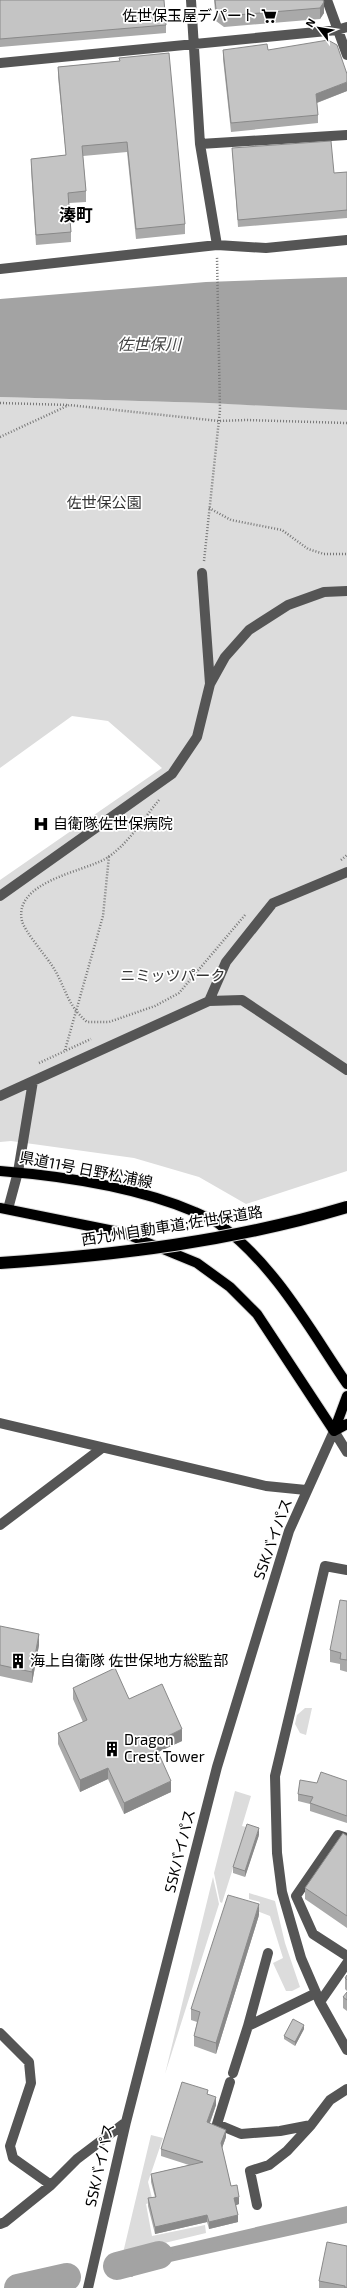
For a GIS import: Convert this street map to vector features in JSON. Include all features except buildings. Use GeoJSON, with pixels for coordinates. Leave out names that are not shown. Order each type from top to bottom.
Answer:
{"type":"FeatureCollection","features":[{"type":"Feature","properties":{"kind":"highway","name":"西九州自動車道;佐世保道路"},"geometry":{"type":"LineString","coordinates":[[0,1263],[73,1258],[208,1240],[291,1224],[347,1207]]}},
{"type":"Feature","properties":{"kind":"main road","name":"県道11号 日野松浦線"},"geometry":{"type":"LineString","coordinates":[[0,1170],[131,1191],[180,1206],[218,1223],[259,1259],[276,1278],[347,1384]]}},
{"type":"Feature","properties":{"kind":"main road"},"geometry":{"type":"LineString","coordinates":[[4,1209],[124,1233],[197,1263],[230,1287],[257,1314],[334,1431]]}},
{"type":"Feature","properties":{"kind":"main road"},"geometry":{"type":"LineString","coordinates":[[334,1431],[347,1396]]}},
{"type":"Feature","properties":{"kind":"main road"},"geometry":{"type":"LineString","coordinates":[[334,1431],[347,1424]]}},
{"type":"Feature","properties":{"kind":"street"},"geometry":{"type":"LineString","coordinates":[[190,0],[200,144],[217,245]]}},
{"type":"Feature","properties":{"kind":"street"},"geometry":{"type":"LineString","coordinates":[[327,0],[342,29],[347,55]]}},
{"type":"Feature","properties":{"kind":"street"},"geometry":{"type":"LineString","coordinates":[[0,63],[342,29]]}},
{"type":"Feature","properties":{"kind":"street"},"geometry":{"type":"LineString","coordinates":[[200,144],[347,135]]}},
{"type":"Feature","properties":{"kind":"street"},"geometry":{"type":"LineString","coordinates":[[0,269],[217,245],[266,248],[347,240]]}},
{"type":"Feature","properties":{"kind":"street"},"geometry":{"type":"LineString","coordinates":[[202,574],[210,684]]}},
{"type":"Feature","properties":{"kind":"street"},"geometry":{"type":"LineString","coordinates":[[0,896],[172,774],[197,737],[210,684],[225,657],[249,630],[288,605],[324,592],[347,591]]}},
{"type":"Feature","properties":{"kind":"street"},"geometry":{"type":"LineString","coordinates":[[209,1001],[226,962],[273,902],[347,872]]}},
{"type":"Feature","properties":{"kind":"street"},"geometry":{"type":"LineString","coordinates":[[0,1096],[209,1001],[242,1000],[347,1070]]}},
{"type":"Feature","properties":{"kind":"street"},"geometry":{"type":"LineString","coordinates":[[4,1209],[18,1172],[32,1081]]}},
{"type":"Feature","properties":{"kind":"street"},"geometry":{"type":"LineString","coordinates":[[0,1423],[266,1486],[306,1490]]}},
{"type":"Feature","properties":{"kind":"street"},"geometry":{"type":"LineString","coordinates":[[334,1431],[347,1452]]}},
{"type":"Feature","properties":{"kind":"street","name":"SSKバイパス"},"geometry":{"type":"LineString","coordinates":[[88,2288],[126,2122],[217,1767],[289,1531],[306,1490],[334,1431]]}},
{"type":"Feature","properties":{"kind":"street"},"geometry":{"type":"LineString","coordinates":[[0,1524],[102,1448]]}},
{"type":"Feature","properties":{"kind":"street"},"geometry":{"type":"LineString","coordinates":[[347,1570],[325,1566],[275,1776],[277,1853],[282,1892],[301,1958],[318,1997],[347,2050]]}},
{"type":"Feature","properties":{"kind":"street"},"geometry":{"type":"LineString","coordinates":[[347,1838],[338,1835],[296,1896],[312,1934],[347,1956]]}},
{"type":"Feature","properties":{"kind":"street"},"geometry":{"type":"LineString","coordinates":[[296,1940],[312,1934]]}},
{"type":"Feature","properties":{"kind":"street"},"geometry":{"type":"LineString","coordinates":[[268,1953],[248,2026],[217,2124],[241,2134],[280,2131],[311,2126]]}},
{"type":"Feature","properties":{"kind":"street"},"geometry":{"type":"LineString","coordinates":[[248,2026],[318,1997],[347,1963]]}},
{"type":"Feature","properties":{"kind":"street"},"geometry":{"type":"LineString","coordinates":[[0,2033],[29,2062],[31,2083],[10,2146],[13,2158],[51,2185]]}},
{"type":"Feature","properties":{"kind":"street"},"geometry":{"type":"LineString","coordinates":[[257,2205],[250,2171],[269,2166],[287,2151],[311,2126],[330,2100],[347,2089]]}},
{"type":"Feature","properties":{"kind":"street"},"geometry":{"type":"LineString","coordinates":[[0,2224],[6,2222],[51,2185],[77,2159],[126,2122]]}},
{"type":"Feature","properties":{"kind":"path"},"geometry":{"type":"LineString","coordinates":[[202,574],[220,410],[217,245]]}},
{"type":"Feature","properties":{"kind":"path"},"geometry":{"type":"LineString","coordinates":[[0,403],[69,404],[219,421],[246,420],[347,423]]}},
{"type":"Feature","properties":{"kind":"path"},"geometry":{"type":"LineString","coordinates":[[0,438],[69,404]]}},
{"type":"Feature","properties":{"kind":"path"},"geometry":{"type":"LineString","coordinates":[[209,508],[231,520],[282,530],[308,549],[324,554],[347,554]]}},
{"type":"Feature","properties":{"kind":"path"},"geometry":{"type":"LineString","coordinates":[[337,863],[347,855]]}},
{"type":"Feature","properties":{"kind":"path"},"geometry":{"type":"LineString","coordinates":[[65,1050],[103,916],[109,856]]}},
{"type":"Feature","properties":{"kind":"path"},"geometry":{"type":"LineString","coordinates":[[76,1012],[87,1022],[109,1022],[154,1006],[179,993],[246,914]]}},
{"type":"Feature","properties":{"kind":"green space","name":"ニミッツパーク"},"geometry":{"type":"Polygon","coordinates":[[[0,397],[209,403],[347,409],[347,1171],[246,1204],[199,1177],[134,1158],[11,1141],[0,1142],[0,880],[162,768],[108,721],[72,716],[0,768],[0,397]]]}},
{"type":"Feature","properties":{"kind":"green space"},"geometry":{"type":"Polygon","coordinates":[[[305,1708],[312,1708],[306,1735],[300,1733],[295,1724],[297,1715],[305,1708]]]}},
{"type":"Feature","properties":{"kind":"green space"},"geometry":{"type":"Polygon","coordinates":[[[235,1791],[251,1796],[242,1826],[246,1827],[222,1903],[220,1902],[214,1873],[235,1791]]]}},
{"type":"Feature","properties":{"kind":"green space"},"geometry":{"type":"Polygon","coordinates":[[[213,1877],[219,1904],[165,2074],[213,1877]]]}},
{"type":"Feature","properties":{"kind":"green space"},"geometry":{"type":"Polygon","coordinates":[[[249,1893],[275,1901],[285,1943],[300,1987],[292,1991],[286,1991],[273,1963],[283,1958],[270,1916],[257,1911],[260,1902],[249,1899],[249,1893]]]}},
{"type":"Feature","properties":{"kind":"green space"},"geometry":{"type":"Polygon","coordinates":[[[151,2135],[163,2138],[148,2182],[153,2202],[146,2204],[152,2236],[205,2225],[206,2233],[123,2253],[151,2135]]]}},
{"type":"Feature","properties":{"kind":"water","name":"佐世保川"},"geometry":{"type":"Polygon","coordinates":[[[347,277],[347,410],[209,403],[0,397],[0,299],[206,282],[347,277]]]}},
{"type":"Feature","properties":{"kind":"water"},"geometry":{"type":"Polygon","coordinates":[[[347,2206],[347,2223],[143,2268],[132,2277],[124,2274],[123,2258],[347,2206]]]}},
{"type":"Feature","properties":{"kind":"waterway"},"geometry":{"type":"LineString","coordinates":[[117,2266],[159,2255]]}},
{"type":"Feature","properties":{"kind":"waterway"},"geometry":{"type":"LineString","coordinates":[[18,2288],[67,2277]]}},
{"type":"Feature","properties":{"kind":"place","name":"佐世保玉屋デパート"},"geometry":{"type":"Point","coordinates":[269,16]}},
{"type":"Feature","properties":{"kind":"place","name":"自衛隊佐世保病院"},"geometry":{"type":"Point","coordinates":[41,824]}},
{"type":"Feature","properties":{"kind":"place","name":"海上自衛隊 佐世保地方総監部"},"geometry":{"type":"Point","coordinates":[18,1661]}},
{"type":"Feature","properties":{"kind":"place","name":"Dragon Crest Tower"},"geometry":{"type":"Point","coordinates":[112,1749]}},
{"type":"Feature","properties":{"kind":"district","name":"湊町"},"geometry":{"type":"Point","coordinates":[76,215]}},
{"type":"Feature","properties":{"kind":"park label","name":"佐世保公園"},"geometry":{"type":"Point","coordinates":[104,503]}}]}
